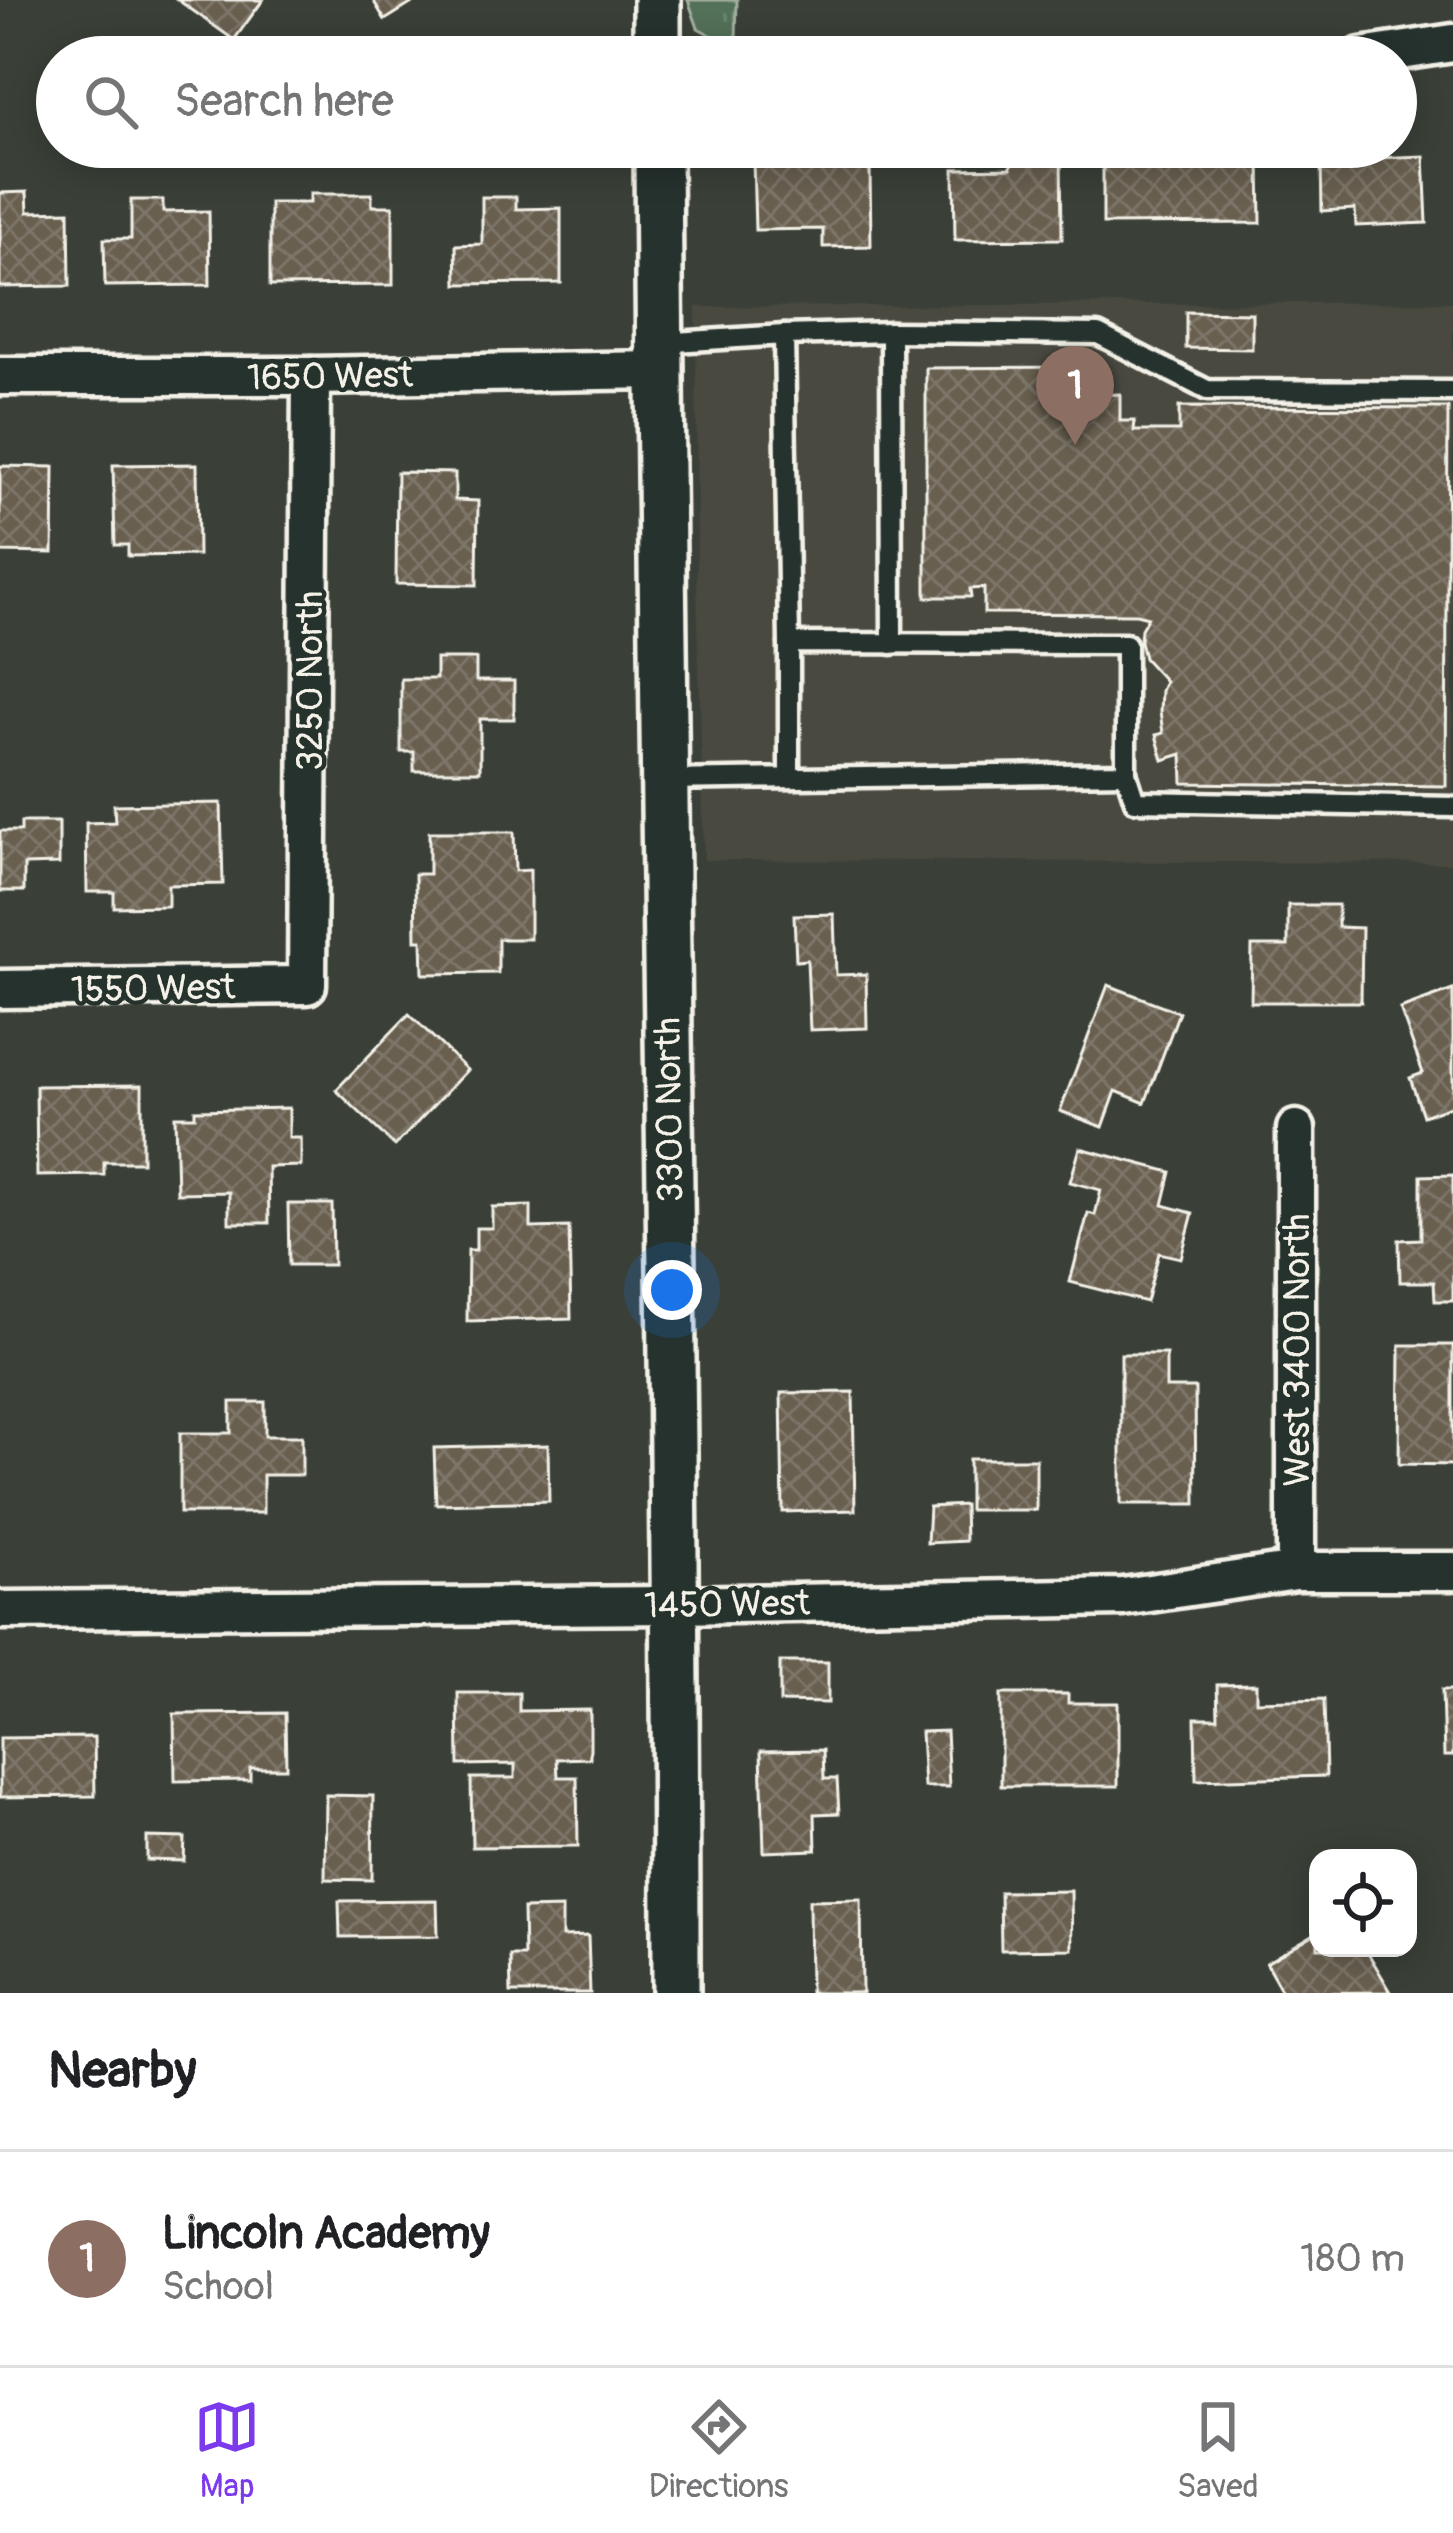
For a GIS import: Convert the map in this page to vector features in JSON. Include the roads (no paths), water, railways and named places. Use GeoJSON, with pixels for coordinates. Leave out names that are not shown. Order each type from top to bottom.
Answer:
{"type":"FeatureCollection","features":[{"type":"Feature","properties":{"kind":"street"},"geometry":{"type":"LineString","coordinates":[[656,0],[657,36]]}},
{"type":"Feature","properties":{"kind":"street"},"geometry":{"type":"LineString","coordinates":[[1417,48],[1453,43]]}},
{"type":"Feature","properties":{"kind":"street","name":"3300 North"},"geometry":{"type":"LineString","coordinates":[[658,168],[676,1604],[676,1993]]}},
{"type":"Feature","properties":{"kind":"street","name":"1650 West"},"geometry":{"type":"LineString","coordinates":[[0,376],[311,376],[659,344]]}},
{"type":"Feature","properties":{"kind":"street","name":"3250 North"},"geometry":{"type":"LineString","coordinates":[[307,986],[311,376]]}},
{"type":"Feature","properties":{"kind":"street","name":"1550 West"},"geometry":{"type":"LineString","coordinates":[[0,989],[307,986]]}},
{"type":"Feature","properties":{"kind":"street","name":"West 3400 North"},"geometry":{"type":"LineString","coordinates":[[1296,1130],[1296,1571]]}},
{"type":"Feature","properties":{"kind":"street","name":"1450 West"},"geometry":{"type":"LineString","coordinates":[[0,1610],[1123,1597],[1296,1571],[1453,1571]]}},
{"type":"Feature","properties":{"kind":"lane"},"geometry":{"type":"LineString","coordinates":[[659,344],[891,332],[1098,334],[1207,390],[1453,391]]}},
{"type":"Feature","properties":{"kind":"lane"},"geometry":{"type":"LineString","coordinates":[[891,332],[892,644]]}},
{"type":"Feature","properties":{"kind":"lane"},"geometry":{"type":"LineString","coordinates":[[784,335],[789,778]]}},
{"type":"Feature","properties":{"kind":"lane"},"geometry":{"type":"LineString","coordinates":[[789,644],[1126,644],[1126,772],[1135,801],[1453,807]]}},
{"type":"Feature","properties":{"kind":"lane"},"geometry":{"type":"LineString","coordinates":[[663,780],[1126,772]]}},
{"type":"Feature","properties":{"kind":"place","name":"Lincoln Academy"},"geometry":{"type":"Point","coordinates":[1075,445]}}]}
